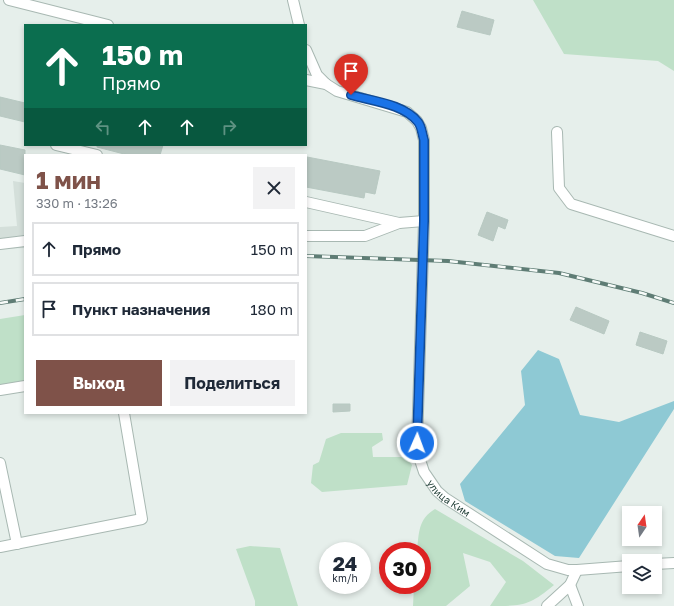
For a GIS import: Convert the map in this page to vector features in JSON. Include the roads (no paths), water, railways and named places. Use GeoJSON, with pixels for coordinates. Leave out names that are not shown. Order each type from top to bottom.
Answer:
{"type":"FeatureCollection","features":[{"type":"Feature","properties":{"kind":"street"},"geometry":{"type":"LineString","coordinates":[[8,0],[104,24]]}},
{"type":"Feature","properties":{"kind":"street"},"geometry":{"type":"LineString","coordinates":[[293,0],[299,24]]}},
{"type":"Feature","properties":{"kind":"street"},"geometry":{"type":"LineString","coordinates":[[307,52],[317,75],[326,84]]}},
{"type":"Feature","properties":{"kind":"street"},"geometry":{"type":"LineString","coordinates":[[307,80],[326,84]]}},
{"type":"Feature","properties":{"kind":"street","name":"улица Ким"},"geometry":{"type":"LineString","coordinates":[[326,84],[337,91],[407,112],[417,121],[421,128],[424,140],[424,221],[417,443],[418,454],[424,472],[445,498],[547,564],[577,570],[622,567]]}},
{"type":"Feature","properties":{"kind":"street"},"geometry":{"type":"LineString","coordinates":[[558,132],[559,188],[571,204],[674,236]]}},
{"type":"Feature","properties":{"kind":"street"},"geometry":{"type":"LineString","coordinates":[[60,146],[93,154]]}},
{"type":"Feature","properties":{"kind":"street"},"geometry":{"type":"LineString","coordinates":[[307,202],[373,216],[399,224]]}},
{"type":"Feature","properties":{"kind":"street"},"geometry":{"type":"LineString","coordinates":[[307,236],[365,236],[399,224],[424,221]]}},
{"type":"Feature","properties":{"kind":"street"},"geometry":{"type":"LineString","coordinates":[[0,244],[24,240]]}},
{"type":"Feature","properties":{"kind":"street"},"geometry":{"type":"LineString","coordinates":[[0,390],[24,386]]}},
{"type":"Feature","properties":{"kind":"street"},"geometry":{"type":"LineString","coordinates":[[0,547],[142,519],[124,414]]}},
{"type":"Feature","properties":{"kind":"street"},"geometry":{"type":"LineString","coordinates":[[0,463],[17,544]]}},
{"type":"Feature","properties":{"kind":"street"},"geometry":{"type":"LineString","coordinates":[[662,564],[674,563]]}},
{"type":"Feature","properties":{"kind":"street"},"geometry":{"type":"LineString","coordinates":[[547,606],[570,585],[577,570]]}},
{"type":"Feature","properties":{"kind":"street"},"geometry":{"type":"LineString","coordinates":[[570,585],[578,606]]}},
{"type":"Feature","properties":{"kind":"water"},"geometry":{"type":"Polygon","coordinates":[[[538,350],[559,359],[580,415],[619,422],[674,401],[674,409],[579,558],[555,556],[465,501],[460,484],[525,405],[521,371],[538,350]]]}},
{"type":"Feature","properties":{"kind":"railway"},"geometry":{"type":"LineString","coordinates":[[307,256],[448,261],[559,273],[642,293],[674,303]]}},
{"type":"Feature","properties":{"kind":"railway"},"geometry":{"type":"LineString","coordinates":[[0,303],[24,299]]}}]}
